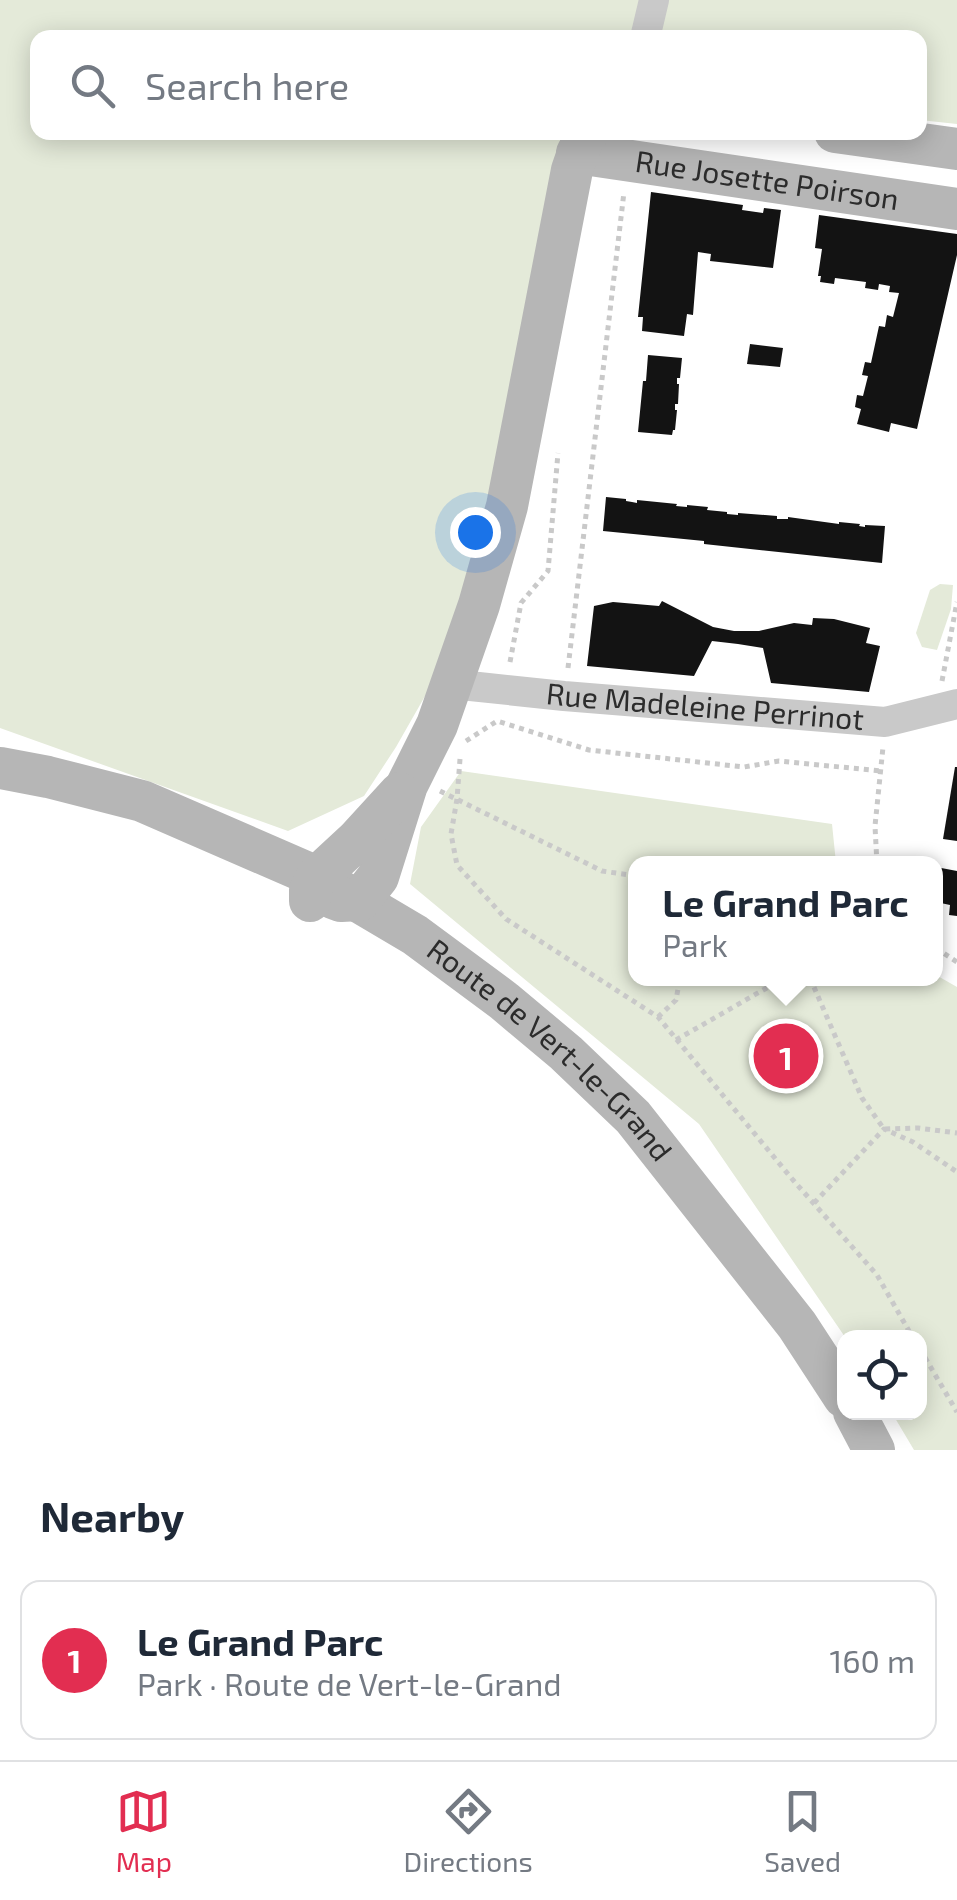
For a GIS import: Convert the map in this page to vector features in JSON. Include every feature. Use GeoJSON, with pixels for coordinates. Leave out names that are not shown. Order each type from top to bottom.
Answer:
{"type":"FeatureCollection","features":[{"type":"Feature","properties":{"kind":"main road","name":"Rue Josette Poirson"},"geometry":{"type":"LineString","coordinates":[[893,140],[957,149]]}},
{"type":"Feature","properties":{"kind":"main road","name":"Rue Josette Poirson"},"geometry":{"type":"LineString","coordinates":[[583,143],[628,160],[957,209]]}},
{"type":"Feature","properties":{"kind":"main road"},"geometry":{"type":"LineString","coordinates":[[360,900],[378,876],[408,780],[436,726],[478,605],[507,506],[568,188],[583,143]]}},
{"type":"Feature","properties":{"kind":"main road","name":"Route de Vert-le-Grand"},"geometry":{"type":"LineString","coordinates":[[0,768],[142,801],[313,892],[364,936],[543,1060],[719,1224]]}},
{"type":"Feature","properties":{"kind":"main road"},"geometry":{"type":"LineString","coordinates":[[313,892],[408,780]]}},
{"type":"Feature","properties":{"kind":"main road","name":"Route de Vert-le-Grand"},"geometry":{"type":"LineString","coordinates":[[0,788],[122,821],[264,882],[360,900],[414,935],[504,1001],[566,1053],[632,1117],[798,1325],[837,1385]]}},
{"type":"Feature","properties":{"kind":"main road"},"geometry":{"type":"LineString","coordinates":[[858,1420],[874,1450]]}},
{"type":"Feature","properties":{"kind":"street"},"geometry":{"type":"LineString","coordinates":[[647,30],[654,0]]}},
{"type":"Feature","properties":{"kind":"street","name":"Rue Madeleine Perrinot"},"geometry":{"type":"LineString","coordinates":[[451,684],[885,722],[947,706]]}},
{"type":"Feature","properties":{"kind":"path"},"geometry":{"type":"LineString","coordinates":[[564,696],[628,160]]}},
{"type":"Feature","properties":{"kind":"path"},"geometry":{"type":"LineString","coordinates":[[505,689],[522,604],[548,571],[558,453]]}},
{"type":"Feature","properties":{"kind":"path"},"geometry":{"type":"LineString","coordinates":[[947,706],[957,602]]}},
{"type":"Feature","properties":{"kind":"path"},"geometry":{"type":"LineString","coordinates":[[881,772],[780,761],[744,767],[589,750],[498,721],[460,744],[452,834],[456,865],[506,919],[658,1018],[877,1275],[909,1330]]}},
{"type":"Feature","properties":{"kind":"path"},"geometry":{"type":"LineString","coordinates":[[877,856],[875,826],[885,722]]}},
{"type":"Feature","properties":{"kind":"path"},"geometry":{"type":"LineString","coordinates":[[408,780],[458,800],[602,871],[628,875]]}},
{"type":"Feature","properties":{"kind":"path"},"geometry":{"type":"LineString","coordinates":[[658,1018],[676,1000],[679,986]]}},
{"type":"Feature","properties":{"kind":"path"},"geometry":{"type":"LineString","coordinates":[[676,1040],[770,986]]}},
{"type":"Feature","properties":{"kind":"path"},"geometry":{"type":"LineString","coordinates":[[813,986],[862,1098],[884,1129],[913,1142],[957,1172]]}},
{"type":"Feature","properties":{"kind":"path"},"geometry":{"type":"LineString","coordinates":[[814,1203],[884,1129],[957,1133]]}},
{"type":"Feature","properties":{"kind":"path"},"geometry":{"type":"LineString","coordinates":[[927,1362],[957,1412]]}},
{"type":"Feature","properties":{"kind":"green space"},"geometry":{"type":"Polygon","coordinates":[[[0,0],[957,0],[957,124],[927,121],[927,30],[30,30],[30,140],[570,140],[493,510],[441,668],[364,796],[288,831],[0,728],[0,0]]]}},
{"type":"Feature","properties":{"kind":"green space"},"geometry":{"type":"Polygon","coordinates":[[[940,584],[953,585],[951,609],[937,650],[922,647],[916,633],[930,590],[940,584]]]}},
{"type":"Feature","properties":{"kind":"green space"},"geometry":{"type":"Polygon","coordinates":[[[461,771],[832,824],[835,856],[628,856],[628,986],[943,986],[943,979],[957,987],[957,1450],[914,1450],[896,1420],[927,1420],[927,1330],[840,1330],[699,1124],[410,884],[421,827],[461,771]]]}},
{"type":"Feature","properties":{"kind":"building"},"geometry":{"type":"Polygon","coordinates":[[[651,192],[743,205],[742,210],[763,213],[764,208],[781,210],[773,268],[710,261],[711,254],[698,252],[693,315],[687,314],[684,336],[642,331],[643,317],[638,317],[651,192]]]}},
{"type":"Feature","properties":{"kind":"building"},"geometry":{"type":"Polygon","coordinates":[[[819,215],[957,234],[957,255],[917,429],[891,423],[889,432],[857,424],[861,409],[855,407],[857,395],[863,396],[868,376],[862,375],[865,362],[871,363],[879,326],[885,327],[887,315],[893,317],[899,293],[889,292],[890,286],[879,284],[878,290],[865,288],[866,282],[835,278],[834,284],[820,282],[822,249],[815,248],[819,215]]]}},
{"type":"Feature","properties":{"kind":"building"},"geometry":{"type":"Polygon","coordinates":[[[750,344],[783,348],[780,367],[747,364],[750,344]]]}},
{"type":"Feature","properties":{"kind":"building"},"geometry":{"type":"Polygon","coordinates":[[[648,355],[682,358],[672,435],[638,432],[648,355]]]}},
{"type":"Feature","properties":{"kind":"building"},"geometry":{"type":"Polygon","coordinates":[[[606,497],[708,507],[707,510],[727,514],[885,526],[882,563],[603,531],[606,497]]]}},
{"type":"Feature","properties":{"kind":"building"},"geometry":{"type":"Polygon","coordinates":[[[662,601],[713,627],[734,631],[759,631],[794,623],[812,625],[813,618],[870,628],[866,643],[880,646],[869,692],[771,683],[763,648],[712,641],[694,676],[587,666],[594,606],[613,602],[659,606],[662,601]]]}},
{"type":"Feature","properties":{"kind":"building"},"geometry":{"type":"Polygon","coordinates":[[[957,767],[957,841],[943,839],[957,767]]]}},
{"type":"Feature","properties":{"kind":"building"},"geometry":{"type":"Polygon","coordinates":[[[943,868],[957,871],[957,916],[949,915],[950,905],[943,904],[943,868]]]}},
{"type":"Feature","properties":{"kind":"place","name":"Le Grand Parc"},"geometry":{"type":"Point","coordinates":[786,1056]}}]}
